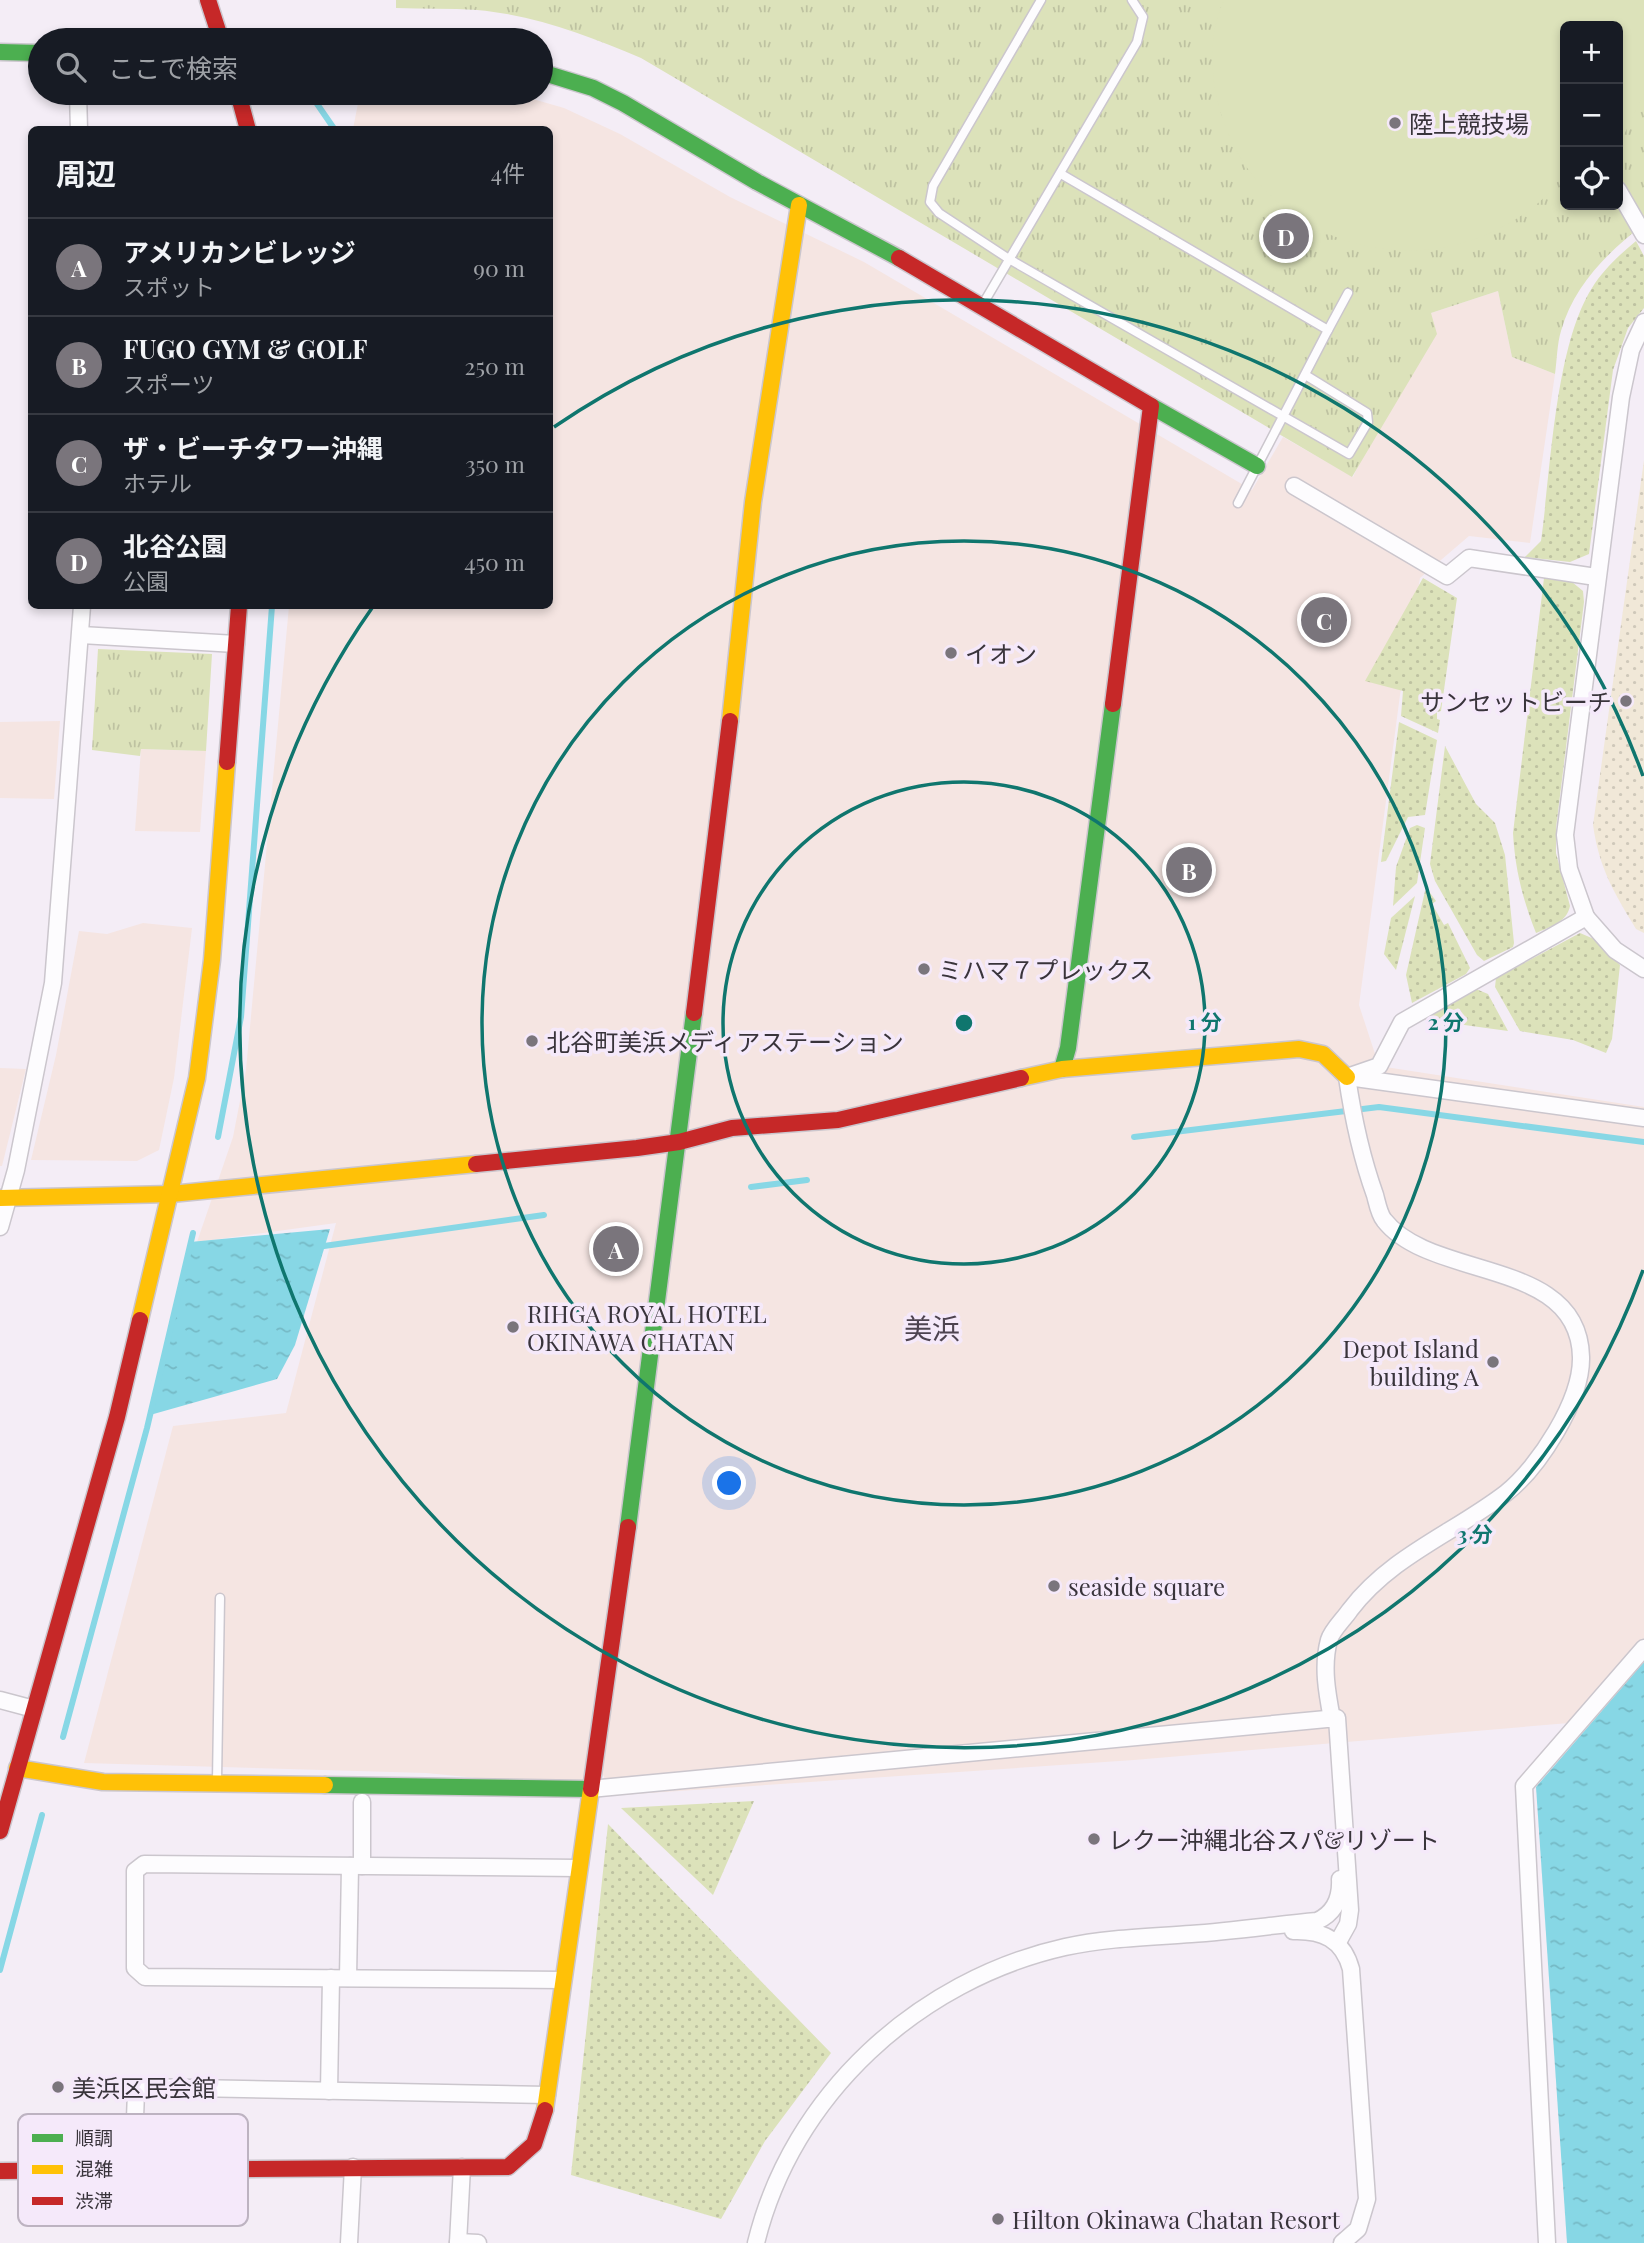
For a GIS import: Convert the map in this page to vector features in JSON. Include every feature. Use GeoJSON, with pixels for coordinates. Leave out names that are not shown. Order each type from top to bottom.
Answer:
{"type":"FeatureCollection","features":[{"type":"Feature","properties":{"kind":"street"},"geometry":{"type":"LineString","coordinates":[[208,0],[217,28]]}},
{"type":"Feature","properties":{"kind":"street"},"geometry":{"type":"LineString","coordinates":[[0,52],[28,53]]}},
{"type":"Feature","properties":{"kind":"street"},"geometry":{"type":"LineString","coordinates":[[553,76],[593,88],[623,103],[800,205],[870,241],[1257,466]]}},
{"type":"Feature","properties":{"kind":"street"},"geometry":{"type":"LineString","coordinates":[[78,105],[79,126]]}},
{"type":"Feature","properties":{"kind":"street"},"geometry":{"type":"LineString","coordinates":[[241,105],[247,126]]}},
{"type":"Feature","properties":{"kind":"street"},"geometry":{"type":"LineString","coordinates":[[1623,199],[1644,235]]}},
{"type":"Feature","properties":{"kind":"street"},"geometry":{"type":"LineString","coordinates":[[248,2168],[508,2167],[528,2154],[538,2139],[547,2095],[656,1326],[736,674],[753,502],[800,205]]}},
{"type":"Feature","properties":{"kind":"street"},"geometry":{"type":"LineString","coordinates":[[1644,322],[1625,370],[1596,577],[1565,835],[1569,869],[1586,918],[1615,950],[1644,969]]}},
{"type":"Feature","properties":{"kind":"street"},"geometry":{"type":"LineString","coordinates":[[1062,1069],[1068,1048],[1151,406]]}},
{"type":"Feature","properties":{"kind":"street"},"geometry":{"type":"LineString","coordinates":[[1294,486],[1447,576],[1469,558],[1596,577]]}},
{"type":"Feature","properties":{"kind":"street"},"geometry":{"type":"LineString","coordinates":[[0,1227],[4,1198],[53,983],[82,609]]}},
{"type":"Feature","properties":{"kind":"street"},"geometry":{"type":"LineString","coordinates":[[0,1831],[117,1417],[171,1194],[206,1025],[239,609]]}},
{"type":"Feature","properties":{"kind":"street"},"geometry":{"type":"LineString","coordinates":[[81,635],[236,644]]}},
{"type":"Feature","properties":{"kind":"street"},"geometry":{"type":"LineString","coordinates":[[1347,1077],[1379,1066],[1402,1023],[1586,918]]}},
{"type":"Feature","properties":{"kind":"street"},"geometry":{"type":"LineString","coordinates":[[4,1198],[171,1194],[679,1142],[732,1128],[838,1120],[1062,1069],[1263,1049],[1299,1049],[1323,1054],[1347,1077],[1644,1118]]}},
{"type":"Feature","properties":{"kind":"street"},"geometry":{"type":"LineString","coordinates":[[1338,1942],[1350,1910],[1333,1719],[1325,1680],[1329,1638],[1364,1592],[1382,1577],[1425,1542],[1507,1492],[1552,1439],[1567,1415],[1581,1358],[1576,1333],[1565,1312],[1545,1292],[1421,1246],[1383,1219],[1358,1147],[1347,1077]]}},
{"type":"Feature","properties":{"kind":"street"},"geometry":{"type":"LineString","coordinates":[[1547,2243],[1524,1786],[1644,1648]]}},
{"type":"Feature","properties":{"kind":"street"},"geometry":{"type":"LineString","coordinates":[[0,1700],[34,1709]]}},
{"type":"Feature","properties":{"kind":"street"},"geometry":{"type":"LineString","coordinates":[[17,1768],[103,1782],[590,1789],[1333,1719]]}},
{"type":"Feature","properties":{"kind":"street"},"geometry":{"type":"LineString","coordinates":[[756,2243],[780,2176],[816,2114],[856,2064],[917,2012],[983,1974],[1053,1950],[1113,1940],[1218,1932],[1317,1921],[1326,1917],[1337,1903],[1341,1887],[1333,1719]]}},
{"type":"Feature","properties":{"kind":"street"},"geometry":{"type":"LineString","coordinates":[[348,1978],[362,1802]]}},
{"type":"Feature","properties":{"kind":"street"},"geometry":{"type":"LineString","coordinates":[[563,1980],[145,1977],[135,1968],[135,1871],[144,1864],[578,1868]]}},
{"type":"Feature","properties":{"kind":"street"},"geometry":{"type":"LineString","coordinates":[[1218,1932],[1229,1936],[1311,1932],[1338,1942],[1348,1959],[1352,1976],[1367,2189],[1363,2221],[1342,2243]]}},
{"type":"Feature","properties":{"kind":"street"},"geometry":{"type":"LineString","coordinates":[[329,2091],[331,1978]]}},
{"type":"Feature","properties":{"kind":"street"},"geometry":{"type":"LineString","coordinates":[[135,2114],[136,2092],[142,2087],[547,2095]]}},
{"type":"Feature","properties":{"kind":"street"},"geometry":{"type":"LineString","coordinates":[[349,2243],[353,2167]]}},
{"type":"Feature","properties":{"kind":"street"},"geometry":{"type":"LineString","coordinates":[[462,2167],[458,2243],[478,2243]]}},
{"type":"Feature","properties":{"kind":"street"},"geometry":{"type":"LineString","coordinates":[[0,2171],[18,2171]]}},
{"type":"Feature","properties":{"kind":"lane"},"geometry":{"type":"LineString","coordinates":[[1041,0],[933,187],[930,202],[939,213],[1010,259],[1349,454],[1368,422],[1367,412],[1307,376]]}},
{"type":"Feature","properties":{"kind":"lane"},"geometry":{"type":"LineString","coordinates":[[982,307],[1138,42],[1143,17],[1132,0]]}},
{"type":"Feature","properties":{"kind":"lane"},"geometry":{"type":"LineString","coordinates":[[1061,174],[1328,330]]}},
{"type":"Feature","properties":{"kind":"lane"},"geometry":{"type":"LineString","coordinates":[[1238,503],[1307,376],[1348,293]]}},
{"type":"Feature","properties":{"kind":"lane"},"geometry":{"type":"LineString","coordinates":[[217,1783],[220,1598]]}},
{"type":"Feature","properties":{"kind":"shaded area"},"geometry":{"type":"Polygon","coordinates":[[[358,105],[553,105],[564,108],[620,134],[730,197],[864,262],[1252,490],[1283,437],[1353,477],[1431,313],[1498,291],[1512,357],[1555,374],[1530,543],[1469,536],[1420,578],[1400,695],[1359,1005],[1379,1066],[1644,1107],[1644,1650],[1581,1722],[1134,1760],[605,1796],[604,1775],[590,1789],[426,1773],[84,1763],[173,1426],[286,1413],[336,1223],[197,1242],[233,1137],[246,1070],[289,609],[553,609],[553,126],[354,126],[358,105]]]}},
{"type":"Feature","properties":{"kind":"shaded area"},"geometry":{"type":"Polygon","coordinates":[[[60,721],[54,799],[0,798],[0,722],[60,721]]]}},
{"type":"Feature","properties":{"kind":"shaded area"},"geometry":{"type":"Polygon","coordinates":[[[141,749],[206,751],[200,832],[135,831],[141,749]]]}},
{"type":"Feature","properties":{"kind":"shaded area"},"geometry":{"type":"Polygon","coordinates":[[[143,923],[192,928],[174,1078],[159,1150],[137,1161],[31,1160],[56,1055],[79,931],[107,934],[143,923]]]}},
{"type":"Feature","properties":{"kind":"shaded area"},"geometry":{"type":"Polygon","coordinates":[[[0,1068],[26,1069],[2,1166],[0,1166],[0,1068]]]}},
{"type":"Feature","properties":{"kind":"green space"},"geometry":{"type":"Polygon","coordinates":[[[396,0],[1644,0],[1644,224],[1605,258],[1574,299],[1560,336],[1555,374],[1512,357],[1498,291],[1431,313],[1437,334],[1352,477],[641,58],[581,34],[540,22],[477,10],[396,8],[396,0]]]}},
{"type":"Feature","properties":{"kind":"green space","name":"陸上競技場"},"geometry":{"type":"Polygon","coordinates":[[[1224,0],[1644,0],[1644,94],[1623,137],[1623,21],[1560,21],[1560,178],[1555,186],[1533,207],[1508,224],[1464,242],[1420,250],[1375,248],[1333,236],[1294,215],[1261,185],[1235,148],[1218,103],[1213,77],[1213,38],[1224,0]]]}},
{"type":"Feature","properties":{"kind":"green space"},"geometry":{"type":"Polygon","coordinates":[[[1636,241],[1644,256],[1644,308],[1628,328],[1613,370],[1589,554],[1570,562],[1525,557],[1541,541],[1556,410],[1570,342],[1580,313],[1601,275],[1636,241]]]}},
{"type":"Feature","properties":{"kind":"green space"},"geometry":{"type":"Polygon","coordinates":[[[1423,578],[1457,598],[1441,711],[1437,712],[1437,719],[1440,720],[1438,733],[1401,716],[1403,691],[1365,681],[1423,578]]]}},
{"type":"Feature","properties":{"kind":"green space"},"geometry":{"type":"Polygon","coordinates":[[[1544,578],[1572,582],[1583,591],[1584,602],[1556,828],[1556,853],[1570,906],[1562,920],[1536,933],[1520,884],[1513,833],[1544,578]]]}},
{"type":"Feature","properties":{"kind":"green space"},"geometry":{"type":"Polygon","coordinates":[[[98,649],[212,654],[206,751],[141,749],[140,756],[92,750],[98,649]]]}},
{"type":"Feature","properties":{"kind":"green space"},"geometry":{"type":"Polygon","coordinates":[[[1399,722],[1437,740],[1425,815],[1408,817],[1386,861],[1381,862],[1399,722]]]}},
{"type":"Feature","properties":{"kind":"green space"},"geometry":{"type":"Polygon","coordinates":[[[1445,746],[1476,804],[1495,823],[1505,855],[1514,943],[1513,947],[1484,961],[1477,955],[1435,881],[1430,864],[1445,746]]]}},
{"type":"Feature","properties":{"kind":"green space"},"geometry":{"type":"Polygon","coordinates":[[[1417,825],[1425,828],[1417,883],[1393,906],[1396,867],[1410,828],[1417,825]]]}},
{"type":"Feature","properties":{"kind":"green space"},"geometry":{"type":"Polygon","coordinates":[[[1428,890],[1436,901],[1432,904],[1444,925],[1448,923],[1470,968],[1466,974],[1412,1003],[1406,975],[1425,891],[1428,890]]]}},
{"type":"Feature","properties":{"kind":"green space"},"geometry":{"type":"Polygon","coordinates":[[[1415,896],[1396,970],[1384,954],[1391,918],[1415,896]]]}},
{"type":"Feature","properties":{"kind":"green space"},"geometry":{"type":"Polygon","coordinates":[[[1580,933],[1594,939],[1620,965],[1612,1039],[1606,1053],[1573,1040],[1520,1031],[1495,987],[1496,978],[1580,933]]]}},
{"type":"Feature","properties":{"kind":"green space"},"geometry":{"type":"Polygon","coordinates":[[[1476,989],[1488,994],[1508,1031],[1421,1019],[1476,989]]]}},
{"type":"Feature","properties":{"kind":"green space"},"geometry":{"type":"Polygon","coordinates":[[[754,1801],[713,1895],[621,1808],[754,1801]]]}},
{"type":"Feature","properties":{"kind":"green space"},"geometry":{"type":"Polygon","coordinates":[[[608,1824],[831,2053],[765,2141],[721,2219],[571,2175],[608,1824]]]}},
{"type":"Feature","properties":{"kind":"sand","name":"サンセットビーチ"},"geometry":{"type":"Polygon","coordinates":[[[1644,460],[1644,933],[1636,929],[1609,880],[1599,854],[1593,825],[1644,460]]]}},
{"type":"Feature","properties":{"kind":"water"},"geometry":{"type":"Polygon","coordinates":[[[330,1229],[295,1345],[277,1379],[150,1415],[190,1242],[330,1229]]]}},
{"type":"Feature","properties":{"kind":"water"},"geometry":{"type":"Polygon","coordinates":[[[1644,1662],[1644,2243],[1567,2243],[1536,1787],[1644,1662]]]}},
{"type":"Feature","properties":{"kind":"waterway"},"geometry":{"type":"LineString","coordinates":[[318,105],[332,126]]}},
{"type":"Feature","properties":{"kind":"waterway"},"geometry":{"type":"LineString","coordinates":[[218,1137],[241,1017],[272,609]]}},
{"type":"Feature","properties":{"kind":"waterway"},"geometry":{"type":"LineString","coordinates":[[1134,1137],[1379,1107],[1644,1142]]}},
{"type":"Feature","properties":{"kind":"waterway"},"geometry":{"type":"LineString","coordinates":[[751,1187],[807,1180]]}},
{"type":"Feature","properties":{"kind":"waterway"},"geometry":{"type":"LineString","coordinates":[[324,1246],[544,1215]]}},
{"type":"Feature","properties":{"kind":"waterway"},"geometry":{"type":"LineString","coordinates":[[63,1737],[147,1428],[193,1233]]}},
{"type":"Feature","properties":{"kind":"waterway"},"geometry":{"type":"LineString","coordinates":[[0,1970],[42,1815]]}},
{"type":"Feature","properties":{"kind":"traffic: fast"},"geometry":{"type":"LineString","coordinates":[[0,52],[28,53]]}},
{"type":"Feature","properties":{"kind":"traffic: fast"},"geometry":{"type":"LineString","coordinates":[[553,76],[593,88],[623,103],[757,182],[899,258]]}},
{"type":"Feature","properties":{"kind":"traffic: fast"},"geometry":{"type":"LineString","coordinates":[[1151,406],[1257,466]]}},
{"type":"Feature","properties":{"kind":"traffic: fast"},"geometry":{"type":"LineString","coordinates":[[1062,1069],[1068,1048],[1113,704]]}},
{"type":"Feature","properties":{"kind":"traffic: fast"},"geometry":{"type":"LineString","coordinates":[[628,1527],[694,1013]]}},
{"type":"Feature","properties":{"kind":"traffic: fast"},"geometry":{"type":"LineString","coordinates":[[325,1785],[590,1789]]}},
{"type":"Feature","properties":{"kind":"traffic: slow"},"geometry":{"type":"LineString","coordinates":[[730,721],[753,502],[799,205]]}},
{"type":"Feature","properties":{"kind":"traffic: slow"},"geometry":{"type":"LineString","coordinates":[[140,1320],[197,1078],[212,960],[227,762]]}},
{"type":"Feature","properties":{"kind":"traffic: slow"},"geometry":{"type":"LineString","coordinates":[[1021,1078],[1062,1069],[1299,1049],[1323,1054],[1347,1077]]}},
{"type":"Feature","properties":{"kind":"traffic: slow"},"geometry":{"type":"LineString","coordinates":[[0,1198],[171,1194],[476,1164]]}},
{"type":"Feature","properties":{"kind":"traffic: slow"},"geometry":{"type":"LineString","coordinates":[[17,1768],[103,1782],[325,1785]]}},
{"type":"Feature","properties":{"kind":"traffic: slow"},"geometry":{"type":"LineString","coordinates":[[545,2110],[591,1789]]}},
{"type":"Feature","properties":{"kind":"traffic: jam"},"geometry":{"type":"LineString","coordinates":[[208,0],[217,28]]}},
{"type":"Feature","properties":{"kind":"traffic: jam"},"geometry":{"type":"LineString","coordinates":[[241,105],[247,126]]}},
{"type":"Feature","properties":{"kind":"traffic: jam"},"geometry":{"type":"LineString","coordinates":[[899,258],[1151,406],[1113,704]]}},
{"type":"Feature","properties":{"kind":"traffic: jam"},"geometry":{"type":"LineString","coordinates":[[227,762],[239,609]]}},
{"type":"Feature","properties":{"kind":"traffic: jam"},"geometry":{"type":"LineString","coordinates":[[694,1013],[730,721]]}},
{"type":"Feature","properties":{"kind":"traffic: jam"},"geometry":{"type":"LineString","coordinates":[[476,1164],[637,1148],[679,1142],[732,1128],[838,1120],[1021,1078]]}},
{"type":"Feature","properties":{"kind":"traffic: jam"},"geometry":{"type":"LineString","coordinates":[[0,1831],[117,1417],[140,1320]]}},
{"type":"Feature","properties":{"kind":"traffic: jam"},"geometry":{"type":"LineString","coordinates":[[591,1789],[628,1527]]}},
{"type":"Feature","properties":{"kind":"traffic: jam"},"geometry":{"type":"LineString","coordinates":[[248,2169],[508,2167],[534,2144],[545,2110]]}},
{"type":"Feature","properties":{"kind":"traffic: jam"},"geometry":{"type":"LineString","coordinates":[[0,2171],[18,2171]]}},
{"type":"Feature","properties":{"kind":"place","name":"陸上競技場"},"geometry":{"type":"Point","coordinates":[1395,123]}},
{"type":"Feature","properties":{"kind":"place","name":"北谷公園"},"geometry":{"type":"Point","coordinates":[1286,236]}},
{"type":"Feature","properties":{"kind":"place","name":"ザ・ビーチタワー沖縄"},"geometry":{"type":"Point","coordinates":[1324,620]}},
{"type":"Feature","properties":{"kind":"place","name":"イオン"},"geometry":{"type":"Point","coordinates":[951,653]}},
{"type":"Feature","properties":{"kind":"place","name":"サンセットビーチ"},"geometry":{"type":"Point","coordinates":[1626,701]}},
{"type":"Feature","properties":{"kind":"place","name":"FUGO GYM & GOLF"},"geometry":{"type":"Point","coordinates":[1189,870]}},
{"type":"Feature","properties":{"kind":"place","name":"ミハマ７プレックス"},"geometry":{"type":"Point","coordinates":[924,969]}},
{"type":"Feature","properties":{"kind":"place","name":"北谷町美浜メディアステーション"},"geometry":{"type":"Point","coordinates":[532,1041]}},
{"type":"Feature","properties":{"kind":"place","name":"アメリカンビレッジ"},"geometry":{"type":"Point","coordinates":[616,1249]}},
{"type":"Feature","properties":{"kind":"place","name":"RIHGA ROYAL HOTEL OKINAWA CHATAN"},"geometry":{"type":"Point","coordinates":[513,1327]}},
{"type":"Feature","properties":{"kind":"place","name":"Depot Island building A"},"geometry":{"type":"Point","coordinates":[1493,1362]}},
{"type":"Feature","properties":{"kind":"place","name":"seaside square"},"geometry":{"type":"Point","coordinates":[1054,1586]}},
{"type":"Feature","properties":{"kind":"place","name":"レクー沖縄北谷スパ&リゾート"},"geometry":{"type":"Point","coordinates":[1094,1839]}},
{"type":"Feature","properties":{"kind":"place","name":"美浜区民会館"},"geometry":{"type":"Point","coordinates":[58,2087]}},
{"type":"Feature","properties":{"kind":"place","name":"Hilton Okinawa Chatan Resort"},"geometry":{"type":"Point","coordinates":[998,2219]}},
{"type":"Feature","properties":{"kind":"district","name":"美浜"},"geometry":{"type":"Point","coordinates":[932,1327]}}]}
